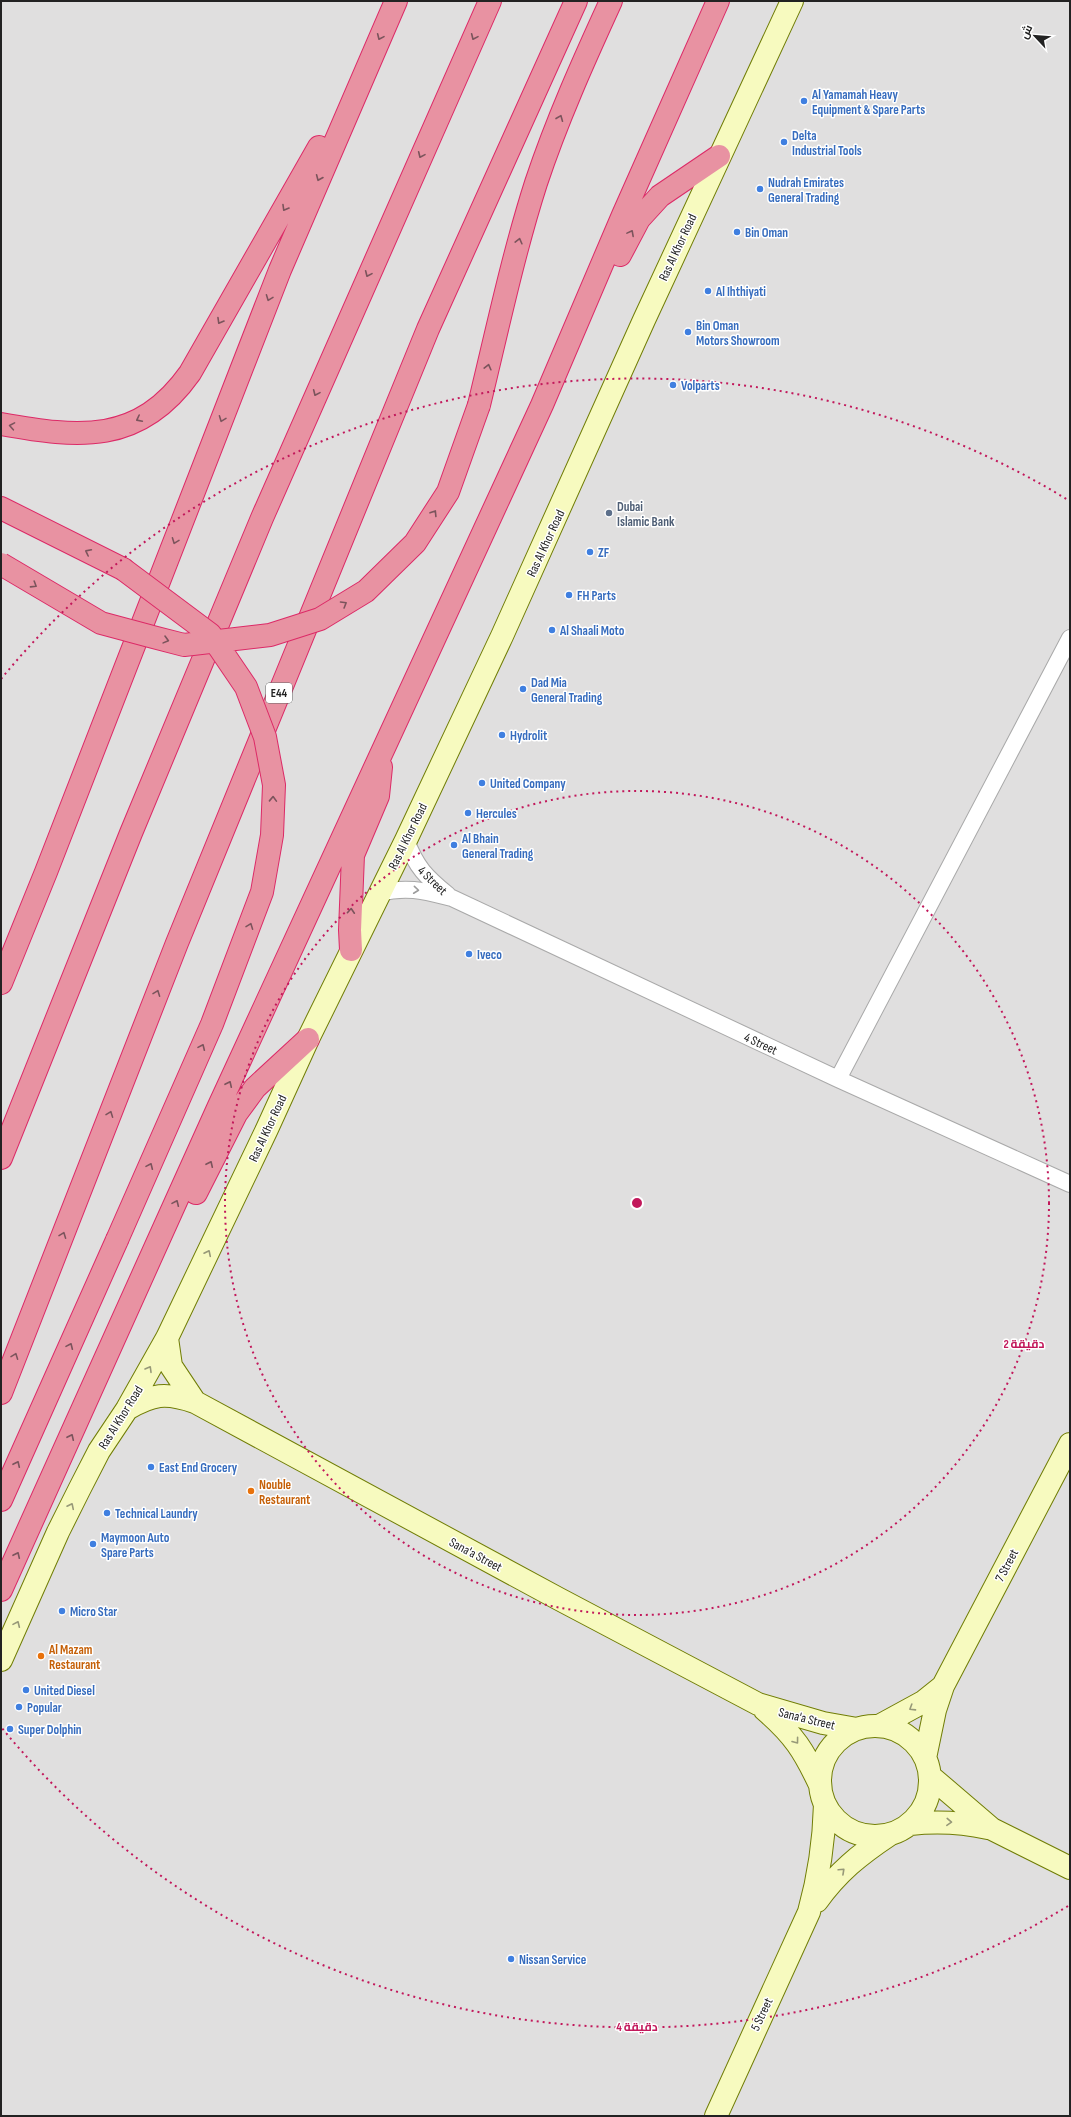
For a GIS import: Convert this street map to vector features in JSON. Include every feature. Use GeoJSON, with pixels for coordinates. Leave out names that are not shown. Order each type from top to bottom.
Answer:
{"type":"FeatureCollection","features":[{"type":"Feature","properties":{"kind":"highway"},"geometry":{"type":"LineString","coordinates":[[1,983],[49,865],[280,270],[396,1]]}},
{"type":"Feature","properties":{"kind":"highway"},"geometry":{"type":"LineString","coordinates":[[1,1158],[134,826],[258,525],[402,196],[490,1]]}},
{"type":"Feature","properties":{"kind":"highway","name":"E44"},"geometry":{"type":"LineString","coordinates":[[1,1393],[177,943],[428,329],[576,1]]}},
{"type":"Feature","properties":{"kind":"highway"},"geometry":{"type":"LineString","coordinates":[[1,564],[101,623],[184,645],[270,635],[320,618],[366,591],[415,543],[448,492],[478,405],[536,182],[567,100],[611,1]]}},
{"type":"Feature","properties":{"kind":"highway"},"geometry":{"type":"LineString","coordinates":[[1,1590],[382,748],[542,405],[623,215],[718,1]]}},
{"type":"Feature","properties":{"kind":"highway"},"geometry":{"type":"LineString","coordinates":[[1,424],[67,434],[99,433],[130,424],[158,408],[170,398],[190,373],[328,131],[362,78]]}},
{"type":"Feature","properties":{"kind":"highway"},"geometry":{"type":"LineString","coordinates":[[542,405],[639,219],[660,196],[719,156]]}},
{"type":"Feature","properties":{"kind":"highway"},"geometry":{"type":"LineString","coordinates":[[1,508],[123,569],[210,634],[246,687],[265,737],[274,785],[272,835],[262,892],[212,1024],[1,1500]]}},
{"type":"Feature","properties":{"kind":"highway"},"geometry":{"type":"LineString","coordinates":[[351,950],[350,930],[353,855],[378,796],[382,748]]}},
{"type":"Feature","properties":{"kind":"highway"},"geometry":{"type":"LineString","coordinates":[[83,1410],[161,1268],[236,1114],[255,1088],[308,1039]]}},
{"type":"Feature","properties":{"kind":"street","name":"Ras Al Khor Road"},"geometry":{"type":"LineString","coordinates":[[1,1660],[58,1532],[99,1451],[127,1409],[167,1338],[267,1129],[308,1039],[406,840],[554,522],[719,156],[792,1]]}},
{"type":"Feature","properties":{"kind":"street"},"geometry":{"type":"LineString","coordinates":[[838,1079],[1070,638]]}},
{"type":"Feature","properties":{"kind":"street","name":"4 Street"},"geometry":{"type":"LineString","coordinates":[[406,840],[413,860],[426,877],[452,898]]}},
{"type":"Feature","properties":{"kind":"street","name":"4 Street"},"geometry":{"type":"LineString","coordinates":[[379,893],[398,889],[420,890],[452,898],[838,1079],[1070,1184]]}},
{"type":"Feature","properties":{"kind":"street","name":"Sana'a Street"},"geometry":{"type":"LineString","coordinates":[[167,1338],[171,1366],[195,1402]]}},
{"type":"Feature","properties":{"kind":"street","name":"Sana'a Street"},"geometry":{"type":"LineString","coordinates":[[127,1409],[147,1397],[159,1395],[183,1398],[195,1402],[559,1599],[758,1704],[804,1718],[857,1729]]}},
{"type":"Feature","properties":{"kind":"street","name":"7 Street"},"geometry":{"type":"LineString","coordinates":[[927,1767],[935,1710],[943,1686],[1070,1444]]}},
{"type":"Feature","properties":{"kind":"street","name":"7 Street"},"geometry":{"type":"LineString","coordinates":[[879,1726],[923,1702],[943,1686]]}},
{"type":"Feature","properties":{"kind":"street","name":"Sana'a Street"},"geometry":{"type":"LineString","coordinates":[[758,1704],[785,1727],[806,1754],[822,1795]]}},
{"type":"Feature","properties":{"kind":"street"},"geometry":{"type":"LineString","coordinates":[[992,1828],[944,1821],[901,1829],[872,1837],[852,1832],[836,1821],[822,1795],[821,1768],[829,1751],[841,1738],[857,1729],[879,1726],[894,1729],[906,1736],[917,1746],[927,1767],[992,1828],[1070,1868]]}},
{"type":"Feature","properties":{"kind":"street"},"geometry":{"type":"LineString","coordinates":[[901,1829],[924,1805],[928,1794],[927,1767]]}},
{"type":"Feature","properties":{"kind":"street","name":"5 Street"},"geometry":{"type":"LineString","coordinates":[[716,2116],[809,1912],[818,1877],[824,1841],[822,1795]]}},
{"type":"Feature","properties":{"kind":"street","name":"5 Street"},"geometry":{"type":"LineString","coordinates":[[809,1912],[831,1881],[859,1855],[901,1829]]}},
{"type":"Feature","properties":{"kind":"shaded area"},"geometry":{"type":"Polygon","coordinates":[[[1,1],[1070,1],[1070,2116],[1,2116],[1,1]]]}},
{"type":"Feature","properties":{"kind":"place","name":"Al Yamamah Heavy Equipment & Spare Parts"},"geometry":{"type":"Point","coordinates":[804,101]}},
{"type":"Feature","properties":{"kind":"place","name":"Delta Industrial Tools"},"geometry":{"type":"Point","coordinates":[784,142]}},
{"type":"Feature","properties":{"kind":"place","name":"Nudrah Emirates General Trading"},"geometry":{"type":"Point","coordinates":[760,189]}},
{"type":"Feature","properties":{"kind":"place","name":"Bin Oman"},"geometry":{"type":"Point","coordinates":[737,232]}},
{"type":"Feature","properties":{"kind":"place","name":"Al Ihthiyati"},"geometry":{"type":"Point","coordinates":[708,291]}},
{"type":"Feature","properties":{"kind":"place","name":"Bin Oman Motors Showroom"},"geometry":{"type":"Point","coordinates":[688,332]}},
{"type":"Feature","properties":{"kind":"place","name":"Volparts"},"geometry":{"type":"Point","coordinates":[673,385]}},
{"type":"Feature","properties":{"kind":"place","name":"Dubai Islamic Bank"},"geometry":{"type":"Point","coordinates":[609,513]}},
{"type":"Feature","properties":{"kind":"place","name":"ZF"},"geometry":{"type":"Point","coordinates":[590,552]}},
{"type":"Feature","properties":{"kind":"place","name":"FH Parts"},"geometry":{"type":"Point","coordinates":[569,595]}},
{"type":"Feature","properties":{"kind":"place","name":"Al Shaali Moto"},"geometry":{"type":"Point","coordinates":[552,630]}},
{"type":"Feature","properties":{"kind":"place","name":"Dad Mia General Trading"},"geometry":{"type":"Point","coordinates":[523,689]}},
{"type":"Feature","properties":{"kind":"place","name":"Hydrolit"},"geometry":{"type":"Point","coordinates":[502,735]}},
{"type":"Feature","properties":{"kind":"place","name":"United Company"},"geometry":{"type":"Point","coordinates":[482,783]}},
{"type":"Feature","properties":{"kind":"place","name":"Hercules"},"geometry":{"type":"Point","coordinates":[468,813]}},
{"type":"Feature","properties":{"kind":"place","name":"Al Bhain General Trading"},"geometry":{"type":"Point","coordinates":[454,845]}},
{"type":"Feature","properties":{"kind":"place","name":"Iveco"},"geometry":{"type":"Point","coordinates":[469,954]}},
{"type":"Feature","properties":{"kind":"place","name":"East End Grocery"},"geometry":{"type":"Point","coordinates":[151,1467]}},
{"type":"Feature","properties":{"kind":"place","name":"Nouble Restaurant"},"geometry":{"type":"Point","coordinates":[251,1491]}},
{"type":"Feature","properties":{"kind":"place","name":"Technical Laundry"},"geometry":{"type":"Point","coordinates":[107,1513]}},
{"type":"Feature","properties":{"kind":"place","name":"Maymoon Auto Spare Parts"},"geometry":{"type":"Point","coordinates":[93,1544]}},
{"type":"Feature","properties":{"kind":"place","name":"Micro Star"},"geometry":{"type":"Point","coordinates":[62,1611]}},
{"type":"Feature","properties":{"kind":"place","name":"Al Mazam Restaurant"},"geometry":{"type":"Point","coordinates":[41,1656]}},
{"type":"Feature","properties":{"kind":"place","name":"United Diesel"},"geometry":{"type":"Point","coordinates":[26,1690]}},
{"type":"Feature","properties":{"kind":"place","name":"Popular"},"geometry":{"type":"Point","coordinates":[19,1707]}},
{"type":"Feature","properties":{"kind":"place","name":"Super Dolphin"},"geometry":{"type":"Point","coordinates":[10,1729]}},
{"type":"Feature","properties":{"kind":"place","name":"Nissan Service"},"geometry":{"type":"Point","coordinates":[511,1959]}}]}
